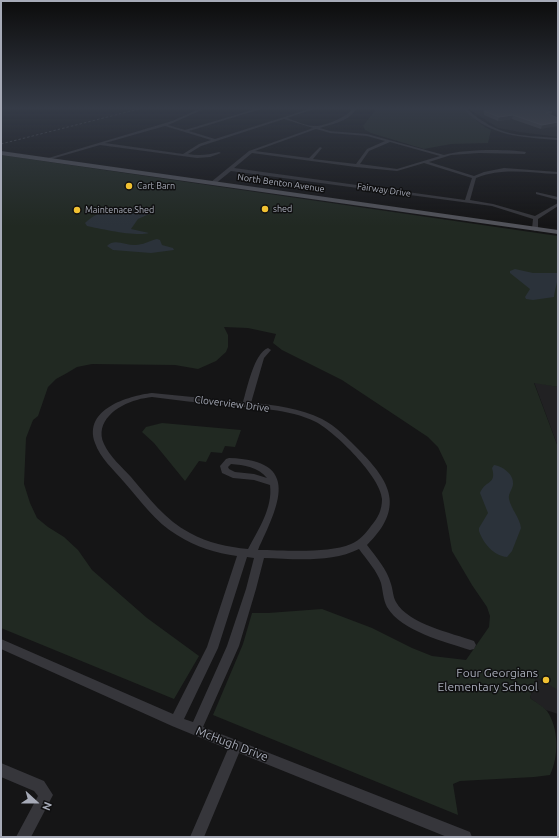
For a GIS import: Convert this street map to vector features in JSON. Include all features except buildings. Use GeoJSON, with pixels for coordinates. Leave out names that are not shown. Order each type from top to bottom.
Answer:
{"type":"FeatureCollection","features":[{"type":"Feature","properties":{"kind":"main road","name":"North Benton Avenue"},"geometry":{"type":"LineString","coordinates":[[1,153],[558,232]]}},
{"type":"Feature","properties":{"kind":"street"},"geometry":{"type":"LineString","coordinates":[[47,159],[84,148]]}},
{"type":"Feature","properties":{"kind":"street"},"geometry":{"type":"LineString","coordinates":[[130,148],[205,157],[219,153]]}},
{"type":"Feature","properties":{"kind":"street"},"geometry":{"type":"LineString","coordinates":[[184,155],[194,148]]}},
{"type":"Feature","properties":{"kind":"street"},"geometry":{"type":"LineString","coordinates":[[213,183],[250,152],[261,148]]}},
{"type":"Feature","properties":{"kind":"street"},"geometry":{"type":"LineString","coordinates":[[310,160],[320,148]]}},
{"type":"Feature","properties":{"kind":"street"},"geometry":{"type":"LineString","coordinates":[[356,166],[368,150],[373,148]]}},
{"type":"Feature","properties":{"kind":"street"},"geometry":{"type":"LineString","coordinates":[[415,148],[443,156]]}},
{"type":"Feature","properties":{"kind":"street"},"geometry":{"type":"LineString","coordinates":[[250,152],[397,170],[443,156],[478,152],[525,153]]}},
{"type":"Feature","properties":{"kind":"street"},"geometry":{"type":"LineString","coordinates":[[424,162],[474,177],[488,172],[505,170],[558,173]]}},
{"type":"Feature","properties":{"kind":"street","name":"Fairway Drive"},"geometry":{"type":"LineString","coordinates":[[230,169],[493,205],[536,218]]}},
{"type":"Feature","properties":{"kind":"street"},"geometry":{"type":"LineString","coordinates":[[466,201],[474,177]]}},
{"type":"Feature","properties":{"kind":"street"},"geometry":{"type":"LineString","coordinates":[[538,193],[558,199]]}},
{"type":"Feature","properties":{"kind":"street"},"geometry":{"type":"LineString","coordinates":[[535,229],[536,218],[558,204]]}},
{"type":"Feature","properties":{"kind":"street"},"geometry":{"type":"LineString","coordinates":[[246,405],[261,358],[268,350]]}},
{"type":"Feature","properties":{"kind":"street","name":"Cloverview Drive"},"geometry":{"type":"LineString","coordinates":[[152,395],[246,405],[294,412],[319,421],[330,427],[371,467],[380,477],[386,490],[387,505],[380,523],[361,544],[331,554],[251,554],[213,547],[190,538],[176,531],[152,510],[106,455],[99,443],[97,432],[100,422],[107,412],[120,403],[135,398],[152,395]]}},
{"type":"Feature","properties":{"kind":"street"},"geometry":{"type":"LineString","coordinates":[[176,722],[212,648],[274,503],[276,489],[273,479],[267,471],[246,462],[229,461],[224,466],[225,471],[233,475],[254,477],[274,483]]}},
{"type":"Feature","properties":{"kind":"street"},"geometry":{"type":"LineString","coordinates":[[361,544],[378,566],[386,584],[392,605],[404,618],[422,628],[470,645]]}},
{"type":"Feature","properties":{"kind":"street"},"geometry":{"type":"LineString","coordinates":[[196,729],[233,646],[251,588],[251,554]]}},
{"type":"Feature","properties":{"kind":"street","name":"McHugh Drive"},"geometry":{"type":"LineString","coordinates":[[1,644],[176,722],[465,837]]}},
{"type":"Feature","properties":{"kind":"street"},"geometry":{"type":"LineString","coordinates":[[198,837],[236,745]]}},
{"type":"Feature","properties":{"kind":"street"},"geometry":{"type":"LineString","coordinates":[[1,770],[39,786],[46,795],[23,837]]}},
{"type":"Feature","properties":{"kind":"shaded area"},"geometry":{"type":"Polygon","coordinates":[[[1,155],[558,236],[558,387],[534,383],[558,447],[558,690],[536,677],[530,698],[547,711],[554,726],[556,734],[556,751],[553,768],[550,775],[460,781],[453,784],[458,815],[213,715],[243,644],[252,613],[322,609],[372,628],[412,648],[432,656],[466,660],[489,627],[490,616],[487,607],[452,551],[442,493],[446,483],[447,466],[438,447],[428,437],[342,380],[282,350],[273,343],[276,334],[248,328],[224,327],[228,335],[228,347],[226,352],[216,361],[198,369],[175,365],[92,364],[77,367],[56,379],[48,387],[38,416],[33,420],[26,438],[24,484],[37,518],[64,537],[78,550],[92,570],[147,618],[199,656],[174,699],[1,628],[1,155]]]}},
{"type":"Feature","properties":{"kind":"shaded area"},"geometry":{"type":"Polygon","coordinates":[[[133,208],[153,209],[156,211],[138,219],[131,229],[149,233],[136,234],[119,232],[87,226],[85,223],[101,213],[133,208]]]}},
{"type":"Feature","properties":{"kind":"shaded area"},"geometry":{"type":"Polygon","coordinates":[[[157,239],[160,240],[162,245],[173,248],[174,250],[151,253],[113,250],[107,246],[113,242],[138,245],[157,239]]]}},
{"type":"Feature","properties":{"kind":"shaded area"},"geometry":{"type":"Polygon","coordinates":[[[515,269],[533,273],[558,273],[554,297],[533,300],[526,299],[525,297],[530,289],[510,273],[510,271],[515,269]]]}},
{"type":"Feature","properties":{"kind":"shaded area"},"geometry":{"type":"Polygon","coordinates":[[[534,382],[558,387],[558,447],[534,382]]]}},
{"type":"Feature","properties":{"kind":"shaded area"},"geometry":{"type":"Polygon","coordinates":[[[162,423],[241,430],[235,447],[225,446],[222,453],[211,452],[206,462],[199,461],[185,481],[154,443],[142,432],[146,427],[162,423]]]}},
{"type":"Feature","properties":{"kind":"shaded area"},"geometry":{"type":"Polygon","coordinates":[[[494,465],[504,469],[512,477],[513,486],[509,499],[521,528],[512,551],[507,557],[493,551],[483,540],[479,531],[479,528],[488,513],[480,493],[482,489],[492,480],[492,468],[494,465]]]}},
{"type":"Feature","properties":{"kind":"shaded area","name":"Four Georgians Elementary School"},"geometry":{"type":"Polygon","coordinates":[[[558,645],[558,714],[546,710],[530,698],[536,677],[558,645]]]}},
{"type":"Feature","properties":{"kind":"place","name":"Cart Barn"},"geometry":{"type":"Point","coordinates":[129,186]}},
{"type":"Feature","properties":{"kind":"place","name":"shed"},"geometry":{"type":"Point","coordinates":[265,209]}},
{"type":"Feature","properties":{"kind":"place","name":"Maintenace Shed"},"geometry":{"type":"Point","coordinates":[77,210]}},
{"type":"Feature","properties":{"kind":"place","name":"Four Georgians Elementary School"},"geometry":{"type":"Point","coordinates":[546,680]}}]}
